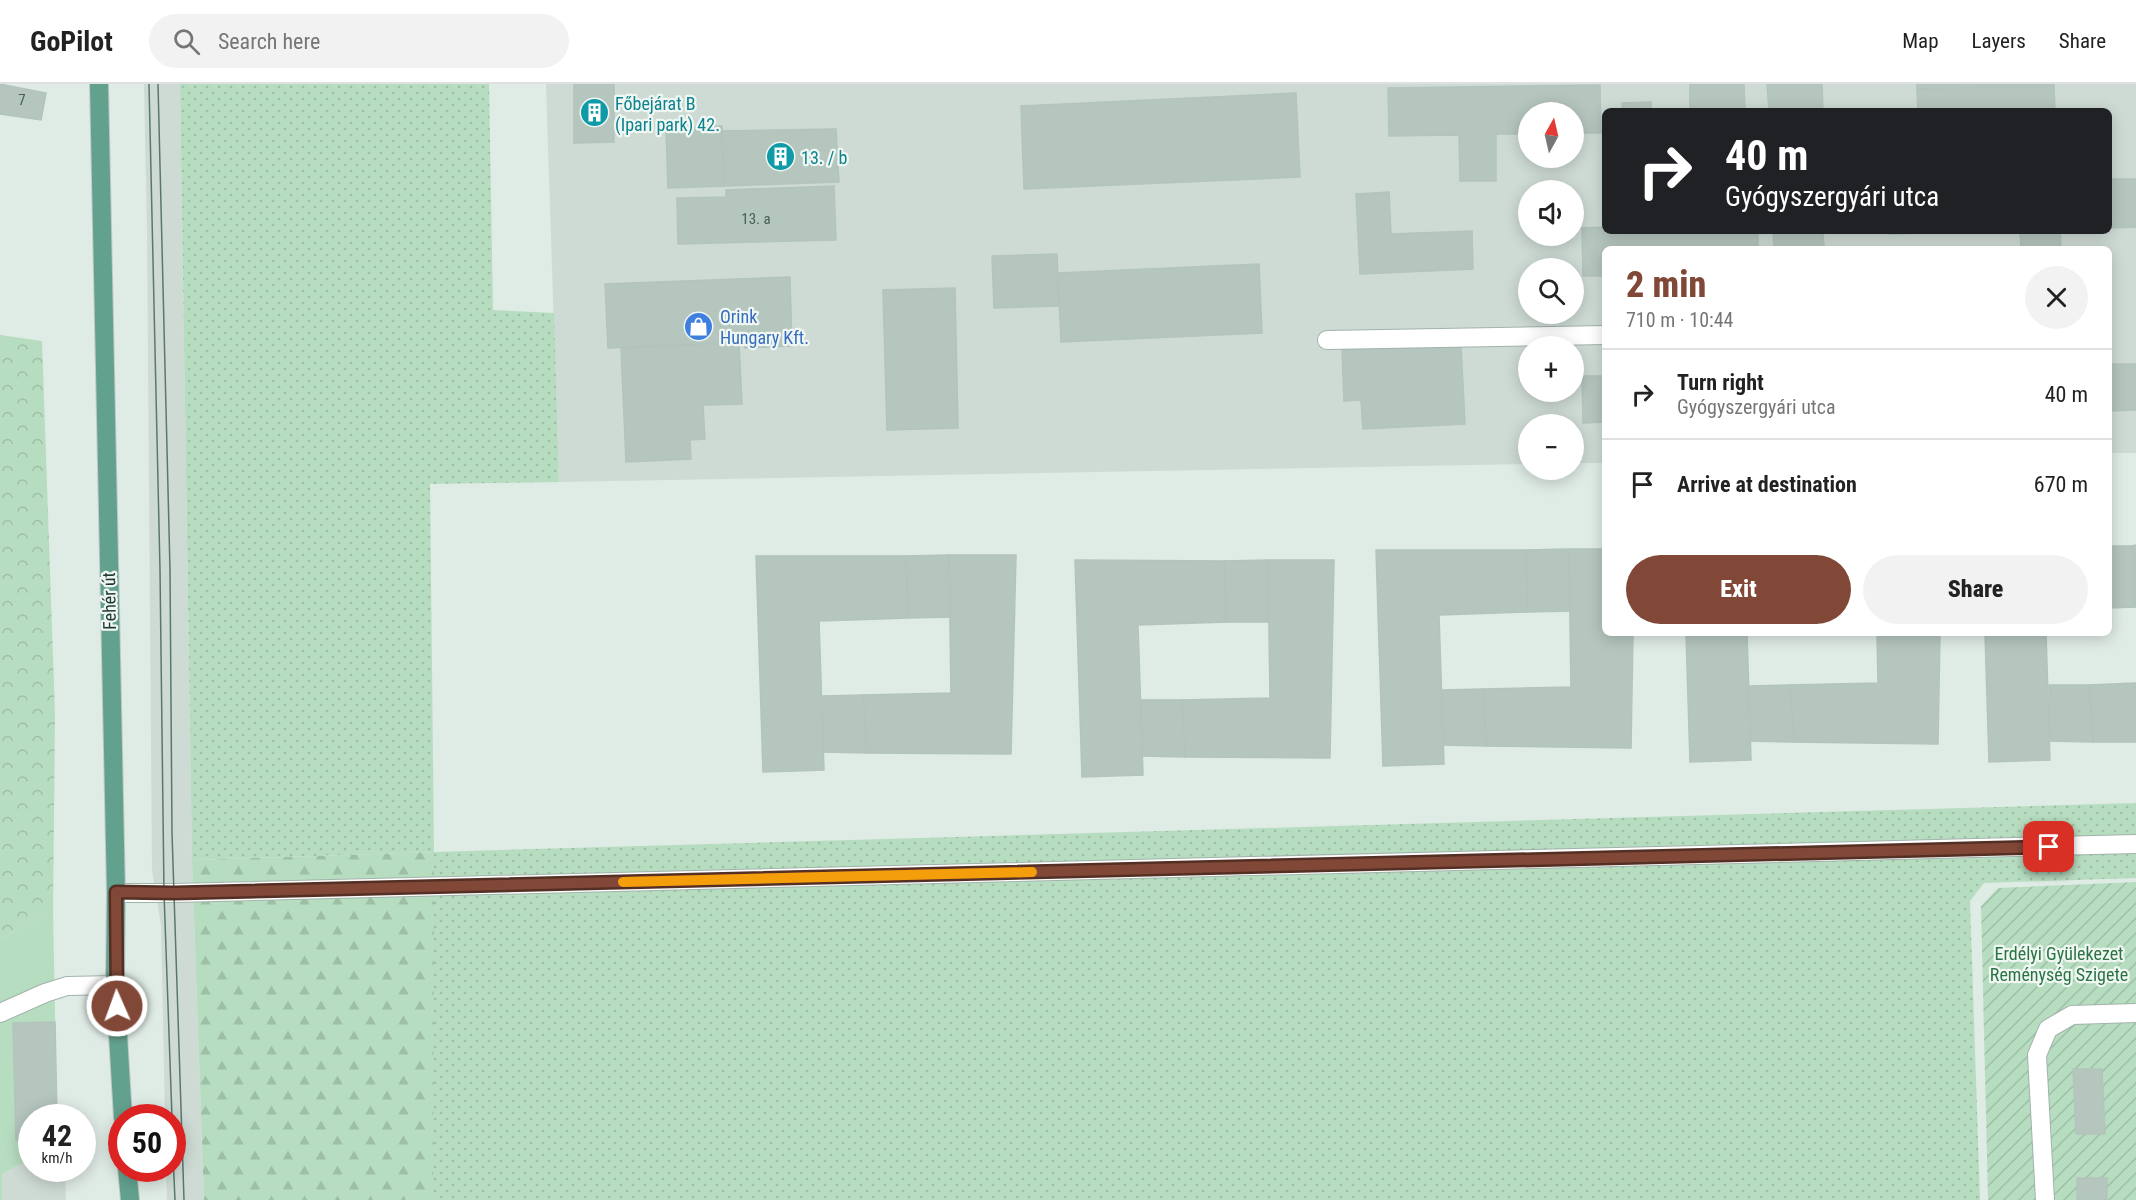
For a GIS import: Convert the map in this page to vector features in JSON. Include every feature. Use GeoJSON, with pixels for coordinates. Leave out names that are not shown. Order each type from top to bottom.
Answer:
{"type":"FeatureCollection","features":[{"type":"Feature","properties":{"kind":"main road","name":"Fehér út"},"geometry":{"type":"LineString","coordinates":[[99,84],[116,985],[122,1104]]}},
{"type":"Feature","properties":{"kind":"main road"},"geometry":{"type":"LineString","coordinates":[[128,1182],[130,1200]]}},
{"type":"Feature","properties":{"kind":"street"},"geometry":{"type":"LineString","coordinates":[[1328,340],[1602,335]]}},
{"type":"Feature","properties":{"kind":"street"},"geometry":{"type":"LineString","coordinates":[[116,892],[174,893],[2136,844]]}},
{"type":"Feature","properties":{"kind":"street"},"geometry":{"type":"LineString","coordinates":[[0,1014],[45,993],[68,986],[116,985]]}},
{"type":"Feature","properties":{"kind":"street"},"geometry":{"type":"LineString","coordinates":[[2045,1200],[2037,1056],[2048,1029],[2072,1015],[2136,1013]]}},
{"type":"Feature","properties":{"kind":"shaded area"},"geometry":{"type":"Polygon","coordinates":[[[144,84],[180,84],[192,860],[204,1200],[167,1200],[166,1182],[186,1182],[186,1104],[165,1104],[161,925],[152,870],[144,84]]]}},
{"type":"Feature","properties":{"kind":"shaded area"},"geometry":{"type":"Polygon","coordinates":[[[546,84],[2136,84],[2136,453],[2112,453],[2112,246],[1602,246],[1602,463],[1584,463],[1584,414],[1518,414],[1518,464],[559,482],[546,84]]]}},
{"type":"Feature","properties":{"kind":"shaded area"},"geometry":{"type":"Polygon","coordinates":[[[18,1165],[18,1182],[65,1182],[66,1200],[2,1200],[2,1174],[18,1165]]]}},
{"type":"Feature","properties":{"kind":"green space"},"geometry":{"type":"Polygon","coordinates":[[[180,84],[489,84],[493,310],[554,313],[559,482],[430,484],[434,852],[2136,803],[2136,878],[1984,883],[1970,901],[1980,1200],[433,1200],[433,852],[192,860],[180,84]]]}},
{"type":"Feature","properties":{"kind":"green space"},"geometry":{"type":"Polygon","coordinates":[[[0,335],[42,341],[55,715],[53,911],[0,939],[0,335]]]}},
{"type":"Feature","properties":{"kind":"green space"},"geometry":{"type":"Polygon","coordinates":[[[434,852],[433,1200],[204,1200],[192,860],[434,852]]]}},
{"type":"Feature","properties":{"kind":"green space","name":"Erdélyi Gyülekezet Reménység Szigete"},"geometry":{"type":"Polygon","coordinates":[[[2136,882],[2136,1200],[1988,1200],[1981,906],[1998,888],[2136,882]]]}},
{"type":"Feature","properties":{"kind":"green space"},"geometry":{"type":"Polygon","coordinates":[[[53,911],[57,1104],[18,1104],[18,1165],[2,1174],[2,1200],[0,1200],[0,939],[53,911]]]}},
{"type":"Feature","properties":{"kind":"building"},"geometry":{"type":"Polygon","coordinates":[[[0,84],[46,93],[41,120],[0,114],[0,84]]]}},
{"type":"Feature","properties":{"kind":"building","name":"Főbejárat B (Ipari park) 42."},"geometry":{"type":"Polygon","coordinates":[[[574,84],[614,84],[614,142],[574,143],[574,84]]]}},
{"type":"Feature","properties":{"kind":"building"},"geometry":{"type":"Polygon","coordinates":[[[1690,84],[1744,84],[1745,108],[1690,108],[1690,84]]]}},
{"type":"Feature","properties":{"kind":"building"},"geometry":{"type":"Polygon","coordinates":[[[1767,84],[1822,84],[1823,108],[1769,108],[1767,84]]]}},
{"type":"Feature","properties":{"kind":"building"},"geometry":{"type":"Polygon","coordinates":[[[1917,84],[2054,84],[2054,86],[1917,89],[1917,84]]]}},
{"type":"Feature","properties":{"kind":"building"},"geometry":{"type":"Polygon","coordinates":[[[1600,85],[1601,133],[1584,133],[1584,102],[1518,102],[1518,134],[1496,134],[1496,181],[1460,181],[1459,135],[1389,136],[1388,88],[1600,85]]]}},
{"type":"Feature","properties":{"kind":"building"},"geometry":{"type":"Polygon","coordinates":[[[2054,86],[2055,108],[1918,108],[1917,89],[2054,86]]]}},
{"type":"Feature","properties":{"kind":"building"},"geometry":{"type":"Polygon","coordinates":[[[1296,93],[1300,177],[1024,189],[1021,106],[1296,93]]]}},
{"type":"Feature","properties":{"kind":"building"},"geometry":{"type":"Polygon","coordinates":[[[1651,102],[1651,108],[1623,108],[1622,103],[1651,102]]]}},
{"type":"Feature","properties":{"kind":"building"},"geometry":{"type":"Polygon","coordinates":[[[722,126],[724,186],[668,188],[666,128],[722,126]]]}},
{"type":"Feature","properties":{"kind":"building","name":"13. / b"},"geometry":{"type":"Polygon","coordinates":[[[836,129],[839,182],[724,186],[722,131],[836,129]]]}},
{"type":"Feature","properties":{"kind":"building"},"geometry":{"type":"Polygon","coordinates":[[[2112,179],[2136,179],[2136,227],[2112,228],[2112,179]]]}},
{"type":"Feature","properties":{"kind":"building"},"geometry":{"type":"Polygon","coordinates":[[[834,186],[836,240],[678,244],[677,198],[726,197],[726,190],[834,186]]]}},
{"type":"Feature","properties":{"kind":"building"},"geometry":{"type":"Polygon","coordinates":[[[1389,192],[1391,234],[1472,231],[1473,269],[1360,274],[1356,194],[1389,192]]]}},
{"type":"Feature","properties":{"kind":"building"},"geometry":{"type":"Polygon","coordinates":[[[1602,227],[1602,234],[1758,234],[1758,246],[1602,246],[1602,276],[1584,276],[1584,228],[1602,227]]]}},
{"type":"Feature","properties":{"kind":"building"},"geometry":{"type":"Polygon","coordinates":[[[1773,234],[1823,234],[1824,246],[1774,246],[1773,234]]]}},
{"type":"Feature","properties":{"kind":"building"},"geometry":{"type":"Polygon","coordinates":[[[2020,234],[2060,234],[2061,246],[2021,246],[2020,234]]]}},
{"type":"Feature","properties":{"kind":"building"},"geometry":{"type":"Polygon","coordinates":[[[1057,254],[1059,306],[994,308],[992,256],[1057,254]]]}},
{"type":"Feature","properties":{"kind":"building"},"geometry":{"type":"Polygon","coordinates":[[[1259,264],[1262,333],[1061,342],[1058,273],[1259,264]]]}},
{"type":"Feature","properties":{"kind":"building","name":"Orink Hungary Kft."},"geometry":{"type":"Polygon","coordinates":[[[790,277],[792,346],[745,348],[745,342],[608,348],[605,284],[790,277]]]}},
{"type":"Feature","properties":{"kind":"building"},"geometry":{"type":"Polygon","coordinates":[[[955,288],[958,428],[887,430],[883,290],[955,288]]]}},
{"type":"Feature","properties":{"kind":"building"},"geometry":{"type":"Polygon","coordinates":[[[739,343],[742,404],[703,405],[705,439],[690,440],[691,459],[626,462],[621,348],[739,343]]]}},
{"type":"Feature","properties":{"kind":"building"},"geometry":{"type":"Polygon","coordinates":[[[1461,345],[1465,424],[1363,429],[1361,400],[1344,401],[1342,349],[1461,345]]]}},
{"type":"Feature","properties":{"kind":"building"},"geometry":{"type":"Polygon","coordinates":[[[2112,364],[2136,364],[2136,410],[2112,411],[2112,364]]]}},
{"type":"Feature","properties":{"kind":"building"},"geometry":{"type":"Polygon","coordinates":[[[1584,376],[1602,376],[1602,422],[1584,423],[1584,376]]]}},
{"type":"Feature","properties":{"kind":"building"},"geometry":{"type":"Polygon","coordinates":[[[2136,545],[2136,607],[2134,607],[2132,546],[2136,545]]]}},
{"type":"Feature","properties":{"kind":"building"},"geometry":{"type":"Polygon","coordinates":[[[2112,546],[2132,546],[2134,607],[2112,608],[2112,546]]]}},
{"type":"Feature","properties":{"kind":"building"},"geometry":{"type":"Polygon","coordinates":[[[1569,549],[1570,611],[1527,612],[1526,550],[1569,549]]]}},
{"type":"Feature","properties":{"kind":"building"},"geometry":{"type":"Polygon","coordinates":[[[1569,549],[1602,549],[1602,636],[1633,636],[1631,748],[1486,746],[1483,689],[1571,687],[1569,549]]]}},
{"type":"Feature","properties":{"kind":"building"},"geometry":{"type":"Polygon","coordinates":[[[1376,550],[1526,550],[1527,612],[1439,615],[1444,764],[1383,766],[1376,550]]]}},
{"type":"Feature","properties":{"kind":"building"},"geometry":{"type":"Polygon","coordinates":[[[949,555],[1016,555],[1011,754],[867,753],[863,695],[951,693],[949,555]]]}},
{"type":"Feature","properties":{"kind":"building"},"geometry":{"type":"Polygon","coordinates":[[[949,555],[950,617],[908,618],[906,556],[949,555]]]}},
{"type":"Feature","properties":{"kind":"building"},"geometry":{"type":"Polygon","coordinates":[[[756,556],[906,556],[908,618],[819,621],[824,770],[763,772],[756,556]]]}},
{"type":"Feature","properties":{"kind":"building"},"geometry":{"type":"Polygon","coordinates":[[[1075,560],[1225,561],[1226,622],[1138,625],[1143,775],[1082,777],[1075,560]]]}},
{"type":"Feature","properties":{"kind":"building"},"geometry":{"type":"Polygon","coordinates":[[[1268,560],[1268,622],[1226,622],[1225,561],[1268,560]]]}},
{"type":"Feature","properties":{"kind":"building"},"geometry":{"type":"Polygon","coordinates":[[[1268,560],[1334,560],[1330,758],[1185,757],[1182,700],[1270,698],[1268,560]]]}},
{"type":"Feature","properties":{"kind":"building"},"geometry":{"type":"Polygon","coordinates":[[[1686,636],[1747,636],[1751,760],[1690,762],[1686,636]]]}},
{"type":"Feature","properties":{"kind":"building"},"geometry":{"type":"Polygon","coordinates":[[[1877,636],[1940,636],[1938,744],[1794,742],[1790,685],[1878,683],[1877,636]]]}},
{"type":"Feature","properties":{"kind":"building"},"geometry":{"type":"Polygon","coordinates":[[[1985,636],[2046,636],[2050,760],[1989,762],[1985,636]]]}},
{"type":"Feature","properties":{"kind":"building"},"geometry":{"type":"Polygon","coordinates":[[[2136,683],[2136,742],[2093,742],[2089,685],[2136,683]]]}},
{"type":"Feature","properties":{"kind":"building"},"geometry":{"type":"Polygon","coordinates":[[[1790,685],[1794,742],[1750,741],[1749,686],[1790,685]]]}},
{"type":"Feature","properties":{"kind":"building"},"geometry":{"type":"Polygon","coordinates":[[[2049,685],[2089,685],[2093,742],[2050,741],[2049,685]]]}},
{"type":"Feature","properties":{"kind":"building"},"geometry":{"type":"Polygon","coordinates":[[[1483,689],[1486,746],[1443,745],[1442,690],[1483,689]]]}},
{"type":"Feature","properties":{"kind":"building"},"geometry":{"type":"Polygon","coordinates":[[[863,695],[867,753],[824,752],[823,696],[863,695]]]}},
{"type":"Feature","properties":{"kind":"building"},"geometry":{"type":"Polygon","coordinates":[[[1141,700],[1182,700],[1185,757],[1142,756],[1141,700]]]}},
{"type":"Feature","properties":{"kind":"building"},"geometry":{"type":"Polygon","coordinates":[[[55,1022],[57,1104],[18,1104],[18,1140],[16,1140],[13,1023],[55,1022]]]}},
{"type":"Feature","properties":{"kind":"building"},"geometry":{"type":"Polygon","coordinates":[[[2073,1069],[2102,1069],[2105,1134],[2076,1134],[2073,1069]]]}},
{"type":"Feature","properties":{"kind":"building"},"geometry":{"type":"Polygon","coordinates":[[[2077,1178],[2107,1178],[2107,1200],[2077,1200],[2077,1178]]]}},
{"type":"Feature","properties":{"kind":"tram line"},"geometry":{"type":"LineString","coordinates":[[149,84],[160,570],[164,893],[172,1104]]}},
{"type":"Feature","properties":{"kind":"tram line"},"geometry":{"type":"LineString","coordinates":[[158,84],[170,570],[172,833],[184,1200]]}},
{"type":"Feature","properties":{"kind":"tram line"},"geometry":{"type":"LineString","coordinates":[[174,1182],[175,1200]]}},
{"type":"Feature","properties":{"kind":"slow traffic"},"geometry":{"type":"LineString","coordinates":[[623,882],[1032,872]]}},
{"type":"Feature","properties":{"kind":"place","name":"Főbejárat B (Ipari park) 42."},"geometry":{"type":"Point","coordinates":[594,113]}},
{"type":"Feature","properties":{"kind":"place","name":"13. / b"},"geometry":{"type":"Point","coordinates":[780,157]}},
{"type":"Feature","properties":{"kind":"place","name":"Orink Hungary Kft."},"geometry":{"type":"Point","coordinates":[699,326]}},
{"type":"Feature","properties":{"kind":"route"},"geometry":{"type":"LineString","coordinates":[[117,1006],[116,892],[174,893],[2049,847]]}}]}
